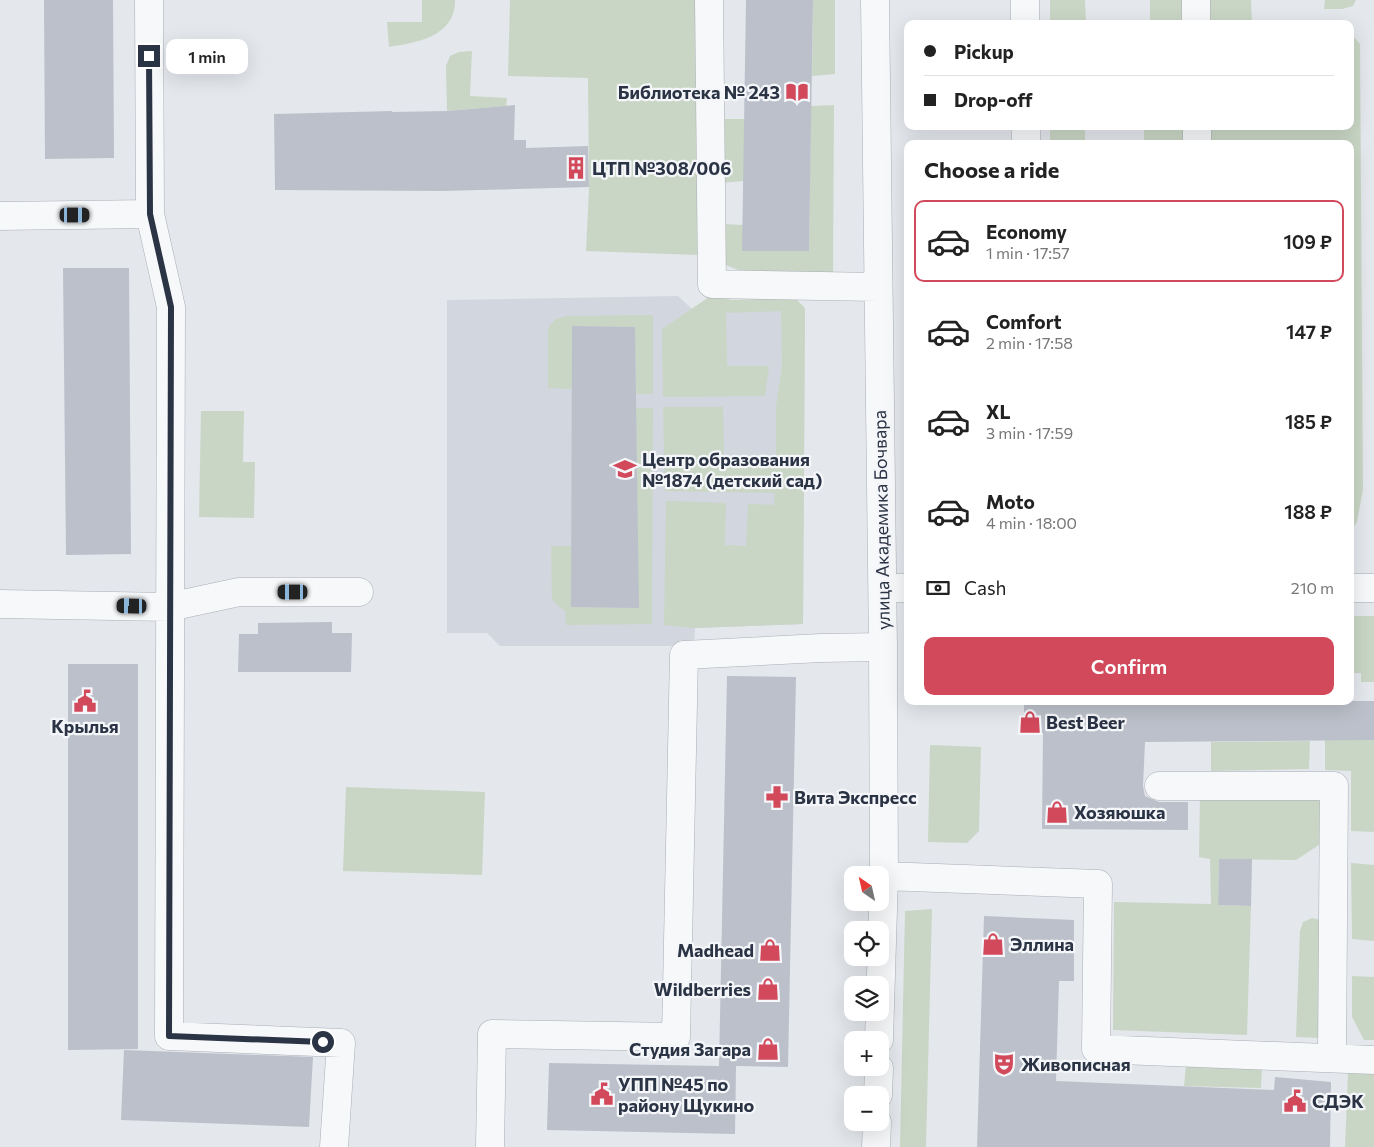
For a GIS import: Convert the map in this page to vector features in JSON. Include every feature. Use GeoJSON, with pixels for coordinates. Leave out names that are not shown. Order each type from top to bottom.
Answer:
{"type":"FeatureCollection","features":[{"type":"Feature","properties":{"kind":"street"},"geometry":{"type":"LineString","coordinates":[[149,0],[150,214],[171,307],[169,1036],[341,1043],[334,1147]]}},
{"type":"Feature","properties":{"kind":"street"},"geometry":{"type":"LineString","coordinates":[[709,0],[712,284],[878,287]]}},
{"type":"Feature","properties":{"kind":"street","name":"улица Академика Бочвара"},"geometry":{"type":"LineString","coordinates":[[874,0],[878,287],[895,588],[883,647],[884,866]]}},
{"type":"Feature","properties":{"kind":"street"},"geometry":{"type":"LineString","coordinates":[[1025,0],[1026,20]]}},
{"type":"Feature","properties":{"kind":"street"},"geometry":{"type":"LineString","coordinates":[[1196,0],[1196,20]]}},
{"type":"Feature","properties":{"kind":"street"},"geometry":{"type":"LineString","coordinates":[[0,216],[150,214]]}},
{"type":"Feature","properties":{"kind":"street"},"geometry":{"type":"LineString","coordinates":[[1354,588],[1374,588]]}},
{"type":"Feature","properties":{"kind":"street"},"geometry":{"type":"LineString","coordinates":[[0,604],[169,607],[239,592],[360,592]]}},
{"type":"Feature","properties":{"kind":"street"},"geometry":{"type":"LineString","coordinates":[[490,1147],[492,1034],[676,1037],[684,655],[883,647]]}},
{"type":"Feature","properties":{"kind":"street"},"geometry":{"type":"LineString","coordinates":[[1159,786],[1334,786],[1332,1057]]}},
{"type":"Feature","properties":{"kind":"street"},"geometry":{"type":"LineString","coordinates":[[889,876],[1098,884],[1096,1049],[1374,1060]]}},
{"type":"Feature","properties":{"kind":"street","name":"улица Академика Бочвара"},"geometry":{"type":"LineString","coordinates":[[879,1031],[883,911]]}},
{"type":"Feature","properties":{"kind":"street"},"geometry":{"type":"LineString","coordinates":[[876,1147],[877,1131]]}},
{"type":"Feature","properties":{"kind":"shaded area","name":"Центр образования №1874 (детский сад)"},"geometry":{"type":"Polygon","coordinates":[[[678,296],[696,313],[805,308],[803,624],[695,628],[694,646],[500,646],[487,633],[447,633],[447,300],[678,296]]]}},
{"type":"Feature","properties":{"kind":"green space"},"geometry":{"type":"Polygon","coordinates":[[[422,0],[455,0],[454,12],[449,22],[433,36],[389,47],[387,22],[422,22],[422,0]]]}},
{"type":"Feature","properties":{"kind":"green space"},"geometry":{"type":"Polygon","coordinates":[[[510,0],[700,0],[698,255],[586,251],[589,189],[588,78],[508,76],[510,0]]]}},
{"type":"Feature","properties":{"kind":"green space"},"geometry":{"type":"Polygon","coordinates":[[[813,0],[835,0],[835,74],[812,76],[813,0]]]}},
{"type":"Feature","properties":{"kind":"green space"},"geometry":{"type":"Polygon","coordinates":[[[1050,0],[1085,0],[1086,20],[1050,20],[1050,0]]]}},
{"type":"Feature","properties":{"kind":"green space"},"geometry":{"type":"Polygon","coordinates":[[[1150,0],[1182,0],[1183,20],[1150,20],[1150,0]]]}},
{"type":"Feature","properties":{"kind":"green space"},"geometry":{"type":"Polygon","coordinates":[[[1209,0],[1251,0],[1252,20],[1209,20],[1209,0]]]}},
{"type":"Feature","properties":{"kind":"green space"},"geometry":{"type":"Polygon","coordinates":[[[1325,0],[1356,0],[1353,6],[1342,9],[1324,9],[1325,0]]]}},
{"type":"Feature","properties":{"kind":"green space"},"geometry":{"type":"Polygon","coordinates":[[[1354,37],[1360,44],[1363,489],[1357,522],[1354,526],[1354,140],[1210,140],[1210,130],[1354,130],[1354,37]]]}},
{"type":"Feature","properties":{"kind":"green space"},"geometry":{"type":"Polygon","coordinates":[[[472,51],[470,96],[507,98],[506,106],[447,111],[446,66],[450,56],[459,52],[472,51]]]}},
{"type":"Feature","properties":{"kind":"green space"},"geometry":{"type":"Polygon","coordinates":[[[834,105],[833,273],[745,273],[726,265],[720,246],[721,224],[743,225],[743,251],[809,251],[811,106],[834,105]]]}},
{"type":"Feature","properties":{"kind":"green space"},"geometry":{"type":"Polygon","coordinates":[[[722,119],[744,119],[744,181],[720,183],[722,119]]]}},
{"type":"Feature","properties":{"kind":"green space"},"geometry":{"type":"Polygon","coordinates":[[[1050,130],[1085,130],[1085,140],[1050,140],[1050,130]]]}},
{"type":"Feature","properties":{"kind":"green space"},"geometry":{"type":"Polygon","coordinates":[[[1144,130],[1184,130],[1184,140],[1144,140],[1144,130]]]}},
{"type":"Feature","properties":{"kind":"green space"},"geometry":{"type":"Polygon","coordinates":[[[709,297],[732,300],[795,298],[805,308],[803,624],[695,628],[664,625],[666,501],[726,503],[725,545],[746,546],[748,504],[774,505],[775,493],[665,491],[663,407],[723,407],[724,458],[776,457],[776,406],[782,365],[781,311],[726,313],[727,366],[769,366],[765,396],[663,397],[662,329],[709,297]]]}},
{"type":"Feature","properties":{"kind":"green space"},"geometry":{"type":"Polygon","coordinates":[[[653,315],[653,394],[636,394],[635,327],[572,326],[572,389],[548,388],[548,328],[556,319],[567,316],[653,315]]]}},
{"type":"Feature","properties":{"kind":"green space"},"geometry":{"type":"Polygon","coordinates":[[[636,408],[653,408],[652,624],[566,625],[565,611],[552,599],[551,546],[572,546],[572,607],[638,608],[636,408]]]}},
{"type":"Feature","properties":{"kind":"green space"},"geometry":{"type":"Polygon","coordinates":[[[201,411],[244,411],[243,462],[255,462],[254,518],[199,517],[201,411]]]}},
{"type":"Feature","properties":{"kind":"green space"},"geometry":{"type":"Polygon","coordinates":[[[1354,616],[1374,616],[1374,682],[1361,682],[1361,673],[1354,673],[1354,616]]]}},
{"type":"Feature","properties":{"kind":"green space"},"geometry":{"type":"Polygon","coordinates":[[[1325,740],[1374,740],[1374,832],[1351,831],[1351,771],[1325,770],[1325,740]]]}},
{"type":"Feature","properties":{"kind":"green space"},"geometry":{"type":"Polygon","coordinates":[[[1310,741],[1309,769],[1211,771],[1211,742],[1310,741]]]}},
{"type":"Feature","properties":{"kind":"green space"},"geometry":{"type":"Polygon","coordinates":[[[930,745],[981,747],[979,831],[967,843],[928,842],[930,745]]]}},
{"type":"Feature","properties":{"kind":"green space"},"geometry":{"type":"Polygon","coordinates":[[[346,787],[485,792],[482,875],[343,871],[346,787]]]}},
{"type":"Feature","properties":{"kind":"green space"},"geometry":{"type":"Polygon","coordinates":[[[1309,793],[1325,806],[1325,841],[1296,860],[1219,859],[1218,905],[1251,906],[1247,1035],[1113,1030],[1114,902],[1211,904],[1210,859],[1199,857],[1200,794],[1309,793]]]}},
{"type":"Feature","properties":{"kind":"green space"},"geometry":{"type":"Polygon","coordinates":[[[1351,863],[1374,865],[1374,941],[1352,939],[1351,863]]]}},
{"type":"Feature","properties":{"kind":"green space"},"geometry":{"type":"Polygon","coordinates":[[[932,909],[926,1147],[900,1147],[905,911],[932,909]]]}},
{"type":"Feature","properties":{"kind":"green space"},"geometry":{"type":"Polygon","coordinates":[[[1312,918],[1320,920],[1320,1038],[1296,1037],[1300,931],[1303,922],[1312,918]]]}},
{"type":"Feature","properties":{"kind":"green space"},"geometry":{"type":"Polygon","coordinates":[[[1352,976],[1374,977],[1374,1040],[1364,1040],[1352,1017],[1352,976]]]}},
{"type":"Feature","properties":{"kind":"green space"},"geometry":{"type":"Polygon","coordinates":[[[1186,1065],[1262,1067],[1261,1088],[1184,1086],[1186,1065]]]}},
{"type":"Feature","properties":{"kind":"green space"},"geometry":{"type":"Polygon","coordinates":[[[1348,1072],[1374,1074],[1374,1147],[1345,1147],[1348,1072]]]}},
{"type":"Feature","properties":{"kind":"building"},"geometry":{"type":"Polygon","coordinates":[[[44,0],[113,0],[114,158],[45,159],[44,0]]]}},
{"type":"Feature","properties":{"kind":"building"},"geometry":{"type":"Polygon","coordinates":[[[746,0],[813,0],[809,251],[742,251],[746,0]]]}},
{"type":"Feature","properties":{"kind":"building"},"geometry":{"type":"Polygon","coordinates":[[[515,105],[514,140],[526,140],[526,148],[588,146],[589,187],[441,191],[275,190],[274,114],[448,111],[515,105]]]}},
{"type":"Feature","properties":{"kind":"building"},"geometry":{"type":"Polygon","coordinates":[[[63,268],[129,268],[131,554],[66,555],[63,268]]]}},
{"type":"Feature","properties":{"kind":"building"},"geometry":{"type":"Polygon","coordinates":[[[572,326],[635,327],[639,608],[571,607],[572,326]]]}},
{"type":"Feature","properties":{"kind":"building"},"geometry":{"type":"Polygon","coordinates":[[[332,622],[332,633],[352,633],[351,672],[238,672],[239,634],[258,634],[258,623],[332,622]]]}},
{"type":"Feature","properties":{"kind":"building"},"geometry":{"type":"Polygon","coordinates":[[[68,664],[138,664],[138,1049],[68,1050],[68,664]]]}},
{"type":"Feature","properties":{"kind":"building"},"geometry":{"type":"Polygon","coordinates":[[[727,676],[796,677],[788,1067],[736,1066],[735,1134],[547,1130],[549,1063],[719,1066],[727,676]]]}},
{"type":"Feature","properties":{"kind":"building"},"geometry":{"type":"Polygon","coordinates":[[[1354,701],[1374,701],[1374,740],[1145,742],[1143,786],[1145,796],[1159,802],[1188,802],[1188,830],[1042,829],[1043,733],[1024,733],[1024,705],[1354,705],[1354,701]]]}},
{"type":"Feature","properties":{"kind":"building"},"geometry":{"type":"Polygon","coordinates":[[[1219,859],[1252,859],[1251,906],[1218,905],[1219,859]]]}},
{"type":"Feature","properties":{"kind":"building"},"geometry":{"type":"Polygon","coordinates":[[[984,916],[1074,920],[1074,981],[1059,981],[1056,1081],[1274,1090],[1275,1077],[1331,1082],[1330,1147],[977,1147],[984,916]]]}},
{"type":"Feature","properties":{"kind":"building"},"geometry":{"type":"Polygon","coordinates":[[[124,1050],[313,1057],[309,1127],[121,1120],[124,1050]]]}},
{"type":"Feature","properties":{"kind":"place","name":"Библиотека № 243"},"geometry":{"type":"Point","coordinates":[797,92]}},
{"type":"Feature","properties":{"kind":"place","name":"ЦТП №308/006"},"geometry":{"type":"Point","coordinates":[576,168]}},
{"type":"Feature","properties":{"kind":"place","name":"Центр образования №1874 (детский сад)"},"geometry":{"type":"Point","coordinates":[625,469]}},
{"type":"Feature","properties":{"kind":"place","name":"Крылья"},"geometry":{"type":"Point","coordinates":[85,701]}},
{"type":"Feature","properties":{"kind":"place","name":"Best Beer"},"geometry":{"type":"Point","coordinates":[1030,722]}},
{"type":"Feature","properties":{"kind":"place","name":"Вита Экспресс"},"geometry":{"type":"Point","coordinates":[777,797]}},
{"type":"Feature","properties":{"kind":"place","name":"Хозяюшка"},"geometry":{"type":"Point","coordinates":[1057,812]}},
{"type":"Feature","properties":{"kind":"place","name":"Эллина"},"geometry":{"type":"Point","coordinates":[993,944]}},
{"type":"Feature","properties":{"kind":"place","name":"Madhead"},"geometry":{"type":"Point","coordinates":[770,950]}},
{"type":"Feature","properties":{"kind":"place","name":"Wildberries"},"geometry":{"type":"Point","coordinates":[768,989]}},
{"type":"Feature","properties":{"kind":"place","name":"Студия Загара"},"geometry":{"type":"Point","coordinates":[768,1049]}},
{"type":"Feature","properties":{"kind":"place","name":"Живописная"},"geometry":{"type":"Point","coordinates":[1004,1064]}},
{"type":"Feature","properties":{"kind":"place","name":"УПП №45 по району Щукино"},"geometry":{"type":"Point","coordinates":[602,1094]}},
{"type":"Feature","properties":{"kind":"place","name":"СДЭК"},"geometry":{"type":"Point","coordinates":[1295,1101]}},
{"type":"Feature","properties":{"kind":"route"},"geometry":{"type":"LineString","coordinates":[[149,56],[150,214],[171,307],[169,1036],[323,1042]]}}]}
